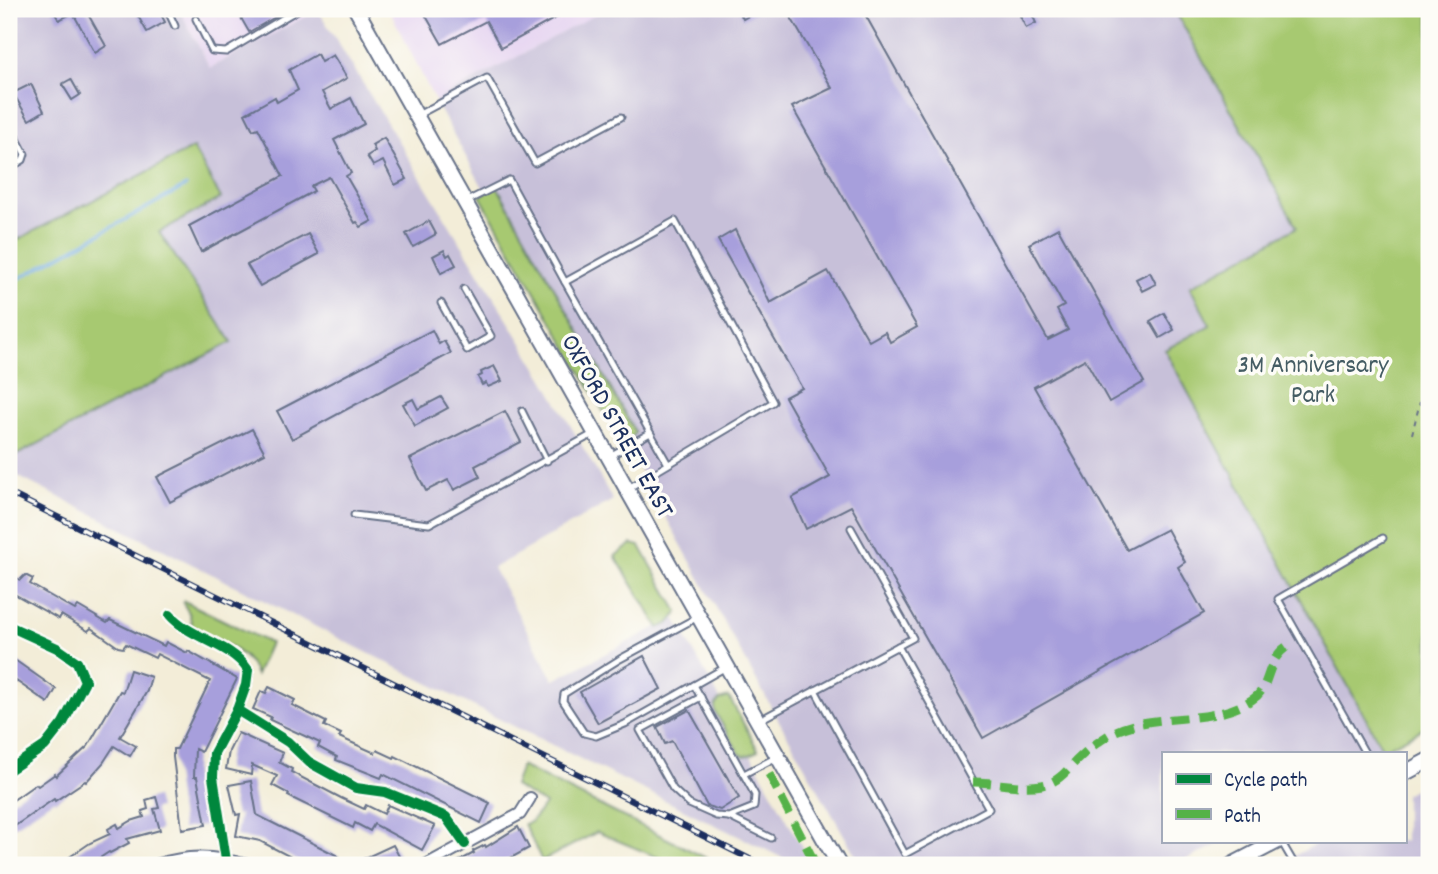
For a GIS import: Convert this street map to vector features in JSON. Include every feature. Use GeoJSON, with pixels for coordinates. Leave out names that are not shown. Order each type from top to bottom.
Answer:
{"type":"FeatureCollection","features":[{"type":"Feature","properties":{"kind":"main road","name":"OXFORD STREET EAST"},"geometry":{"type":"LineString","coordinates":[[356,9],[839,865]]}},
{"type":"Feature","properties":{"kind":"main road"},"geometry":{"type":"LineString","coordinates":[[1406,772],[1429,760]]}},
{"type":"Feature","properties":{"kind":"main road"},"geometry":{"type":"LineString","coordinates":[[1232,865],[1255,860],[1279,842]]}},
{"type":"Feature","properties":{"kind":"street"},"geometry":{"type":"LineString","coordinates":[[170,615],[180,626],[241,659],[248,670],[237,710],[214,753],[214,777],[226,859]]}},
{"type":"Feature","properties":{"kind":"street"},"geometry":{"type":"LineString","coordinates":[[9,626],[57,648],[77,662],[85,681],[63,723],[45,746],[9,770]]}},
{"type":"Feature","properties":{"kind":"street"},"geometry":{"type":"LineString","coordinates":[[237,710],[288,742],[309,762],[356,788],[385,792],[446,817],[465,844]]}},
{"type":"Feature","properties":{"kind":"street"},"geometry":{"type":"LineString","coordinates":[[426,865],[520,814],[530,798]]}},
{"type":"Feature","properties":{"kind":"street"},"geometry":{"type":"LineString","coordinates":[[155,865],[175,859],[214,856],[248,865]]}},
{"type":"Feature","properties":{"kind":"lane"},"geometry":{"type":"LineString","coordinates":[[166,9],[175,26]]}},
{"type":"Feature","properties":{"kind":"lane"},"geometry":{"type":"LineString","coordinates":[[196,19],[212,51],[218,53],[232,48],[299,9]]}},
{"type":"Feature","properties":{"kind":"lane"},"geometry":{"type":"LineString","coordinates":[[416,116],[487,78],[535,163],[621,117]]}},
{"type":"Feature","properties":{"kind":"lane"},"geometry":{"type":"LineString","coordinates":[[9,124],[25,154],[23,160],[9,168]]}},
{"type":"Feature","properties":{"kind":"lane"},"geometry":{"type":"LineString","coordinates":[[465,202],[509,180],[668,464]]}},
{"type":"Feature","properties":{"kind":"lane"},"geometry":{"type":"LineString","coordinates":[[565,282],[675,221],[773,401],[627,489]]}},
{"type":"Feature","properties":{"kind":"lane"},"geometry":{"type":"LineString","coordinates":[[442,303],[467,349],[491,335],[464,289]]}},
{"type":"Feature","properties":{"kind":"lane"},"geometry":{"type":"LineString","coordinates":[[522,411],[547,460]]}},
{"type":"Feature","properties":{"kind":"lane"},"geometry":{"type":"LineString","coordinates":[[354,515],[429,524],[595,433]]}},
{"type":"Feature","properties":{"kind":"lane"},"geometry":{"type":"LineString","coordinates":[[609,457],[650,433]]}},
{"type":"Feature","properties":{"kind":"lane"},"geometry":{"type":"LineString","coordinates":[[758,721],[913,638],[852,528]]}},
{"type":"Feature","properties":{"kind":"lane"},"geometry":{"type":"LineString","coordinates":[[1364,752],[1278,599],[1383,538]]}},
{"type":"Feature","properties":{"kind":"lane"},"geometry":{"type":"LineString","coordinates":[[699,617],[586,680],[564,694],[563,701],[584,733],[596,736],[625,724],[727,667]]}},
{"type":"Feature","properties":{"kind":"lane"},"geometry":{"type":"LineString","coordinates":[[815,690],[905,854],[917,848],[989,809],[898,646]]}},
{"type":"Feature","properties":{"kind":"lane"},"geometry":{"type":"LineString","coordinates":[[694,685],[755,795],[754,807],[729,817]]}},
{"type":"Feature","properties":{"kind":"lane"},"geometry":{"type":"LineString","coordinates":[[701,697],[640,730],[673,789],[689,804],[716,816],[729,817],[771,838]]}},
{"type":"Feature","properties":{"kind":"lane"},"geometry":{"type":"LineString","coordinates":[[744,774],[778,756]]}},
{"type":"Feature","properties":{"kind":"lane"},"geometry":{"type":"LineString","coordinates":[[1281,842],[1295,865]]}},
{"type":"Feature","properties":{"kind":"path"},"geometry":{"type":"LineString","coordinates":[[1412,434],[1420,402],[1429,389]]}},
{"type":"Feature","properties":{"kind":"shaded area"},"geometry":{"type":"Polygon","coordinates":[[[9,9],[179,9],[210,68],[318,10],[545,381],[613,500],[493,568],[554,680],[675,618],[812,865],[797,865],[491,715],[9,472],[9,459],[231,342],[105,193],[9,244],[9,9]]]}},
{"type":"Feature","properties":{"kind":"shaded area"},"geometry":{"type":"Polygon","coordinates":[[[179,9],[318,9],[318,10],[210,68],[179,9]]]}},
{"type":"Feature","properties":{"kind":"shaded area"},"geometry":{"type":"Polygon","coordinates":[[[389,9],[607,9],[435,101],[389,9]]]}},
{"type":"Feature","properties":{"kind":"shaded area"},"geometry":{"type":"Polygon","coordinates":[[[606,9],[1174,9],[1297,227],[1190,286],[1210,325],[1165,350],[1391,751],[1162,752],[1162,842],[1223,842],[1176,865],[861,865],[435,101],[606,9]]]}},
{"type":"Feature","properties":{"kind":"shaded area"},"geometry":{"type":"Polygon","coordinates":[[[1429,780],[1429,865],[1278,865],[1319,842],[1406,842],[1406,793],[1429,780]]]}},
{"type":"Feature","properties":{"kind":"green space","name":"3M Anniversary Park"},"geometry":{"type":"Polygon","coordinates":[[[1174,9],[1429,9],[1429,726],[1383,750],[1165,350],[1210,325],[1190,287],[1297,227],[1174,9]]]}},
{"type":"Feature","properties":{"kind":"green space"},"geometry":{"type":"Polygon","coordinates":[[[193,148],[221,198],[159,232],[232,342],[9,459],[9,244],[193,148]]]}},
{"type":"Feature","properties":{"kind":"green space"},"geometry":{"type":"Polygon","coordinates":[[[497,186],[635,432],[631,439],[622,444],[480,196],[497,186]]]}},
{"type":"Feature","properties":{"kind":"green space"},"geometry":{"type":"Polygon","coordinates":[[[632,544],[640,546],[678,612],[670,623],[659,628],[615,556],[632,544]]]}},
{"type":"Feature","properties":{"kind":"green space"},"geometry":{"type":"Polygon","coordinates":[[[184,601],[270,643],[256,675],[252,666],[238,652],[192,626],[184,601]]]}},
{"type":"Feature","properties":{"kind":"green space"},"geometry":{"type":"Polygon","coordinates":[[[729,697],[758,750],[752,754],[744,756],[739,753],[715,712],[719,700],[729,697]]]}},
{"type":"Feature","properties":{"kind":"green space"},"geometry":{"type":"Polygon","coordinates":[[[521,766],[706,858],[692,865],[688,860],[676,865],[597,832],[542,861],[524,824],[531,822],[545,804],[514,786],[521,766]]]}},
{"type":"Feature","properties":{"kind":"building"},"geometry":{"type":"Polygon","coordinates":[[[52,9],[85,9],[106,46],[95,53],[73,13],[59,20],[52,9]]]}},
{"type":"Feature","properties":{"kind":"building"},"geometry":{"type":"Polygon","coordinates":[[[134,9],[158,9],[165,22],[147,32],[134,9]]]}},
{"type":"Feature","properties":{"kind":"building"},"geometry":{"type":"Polygon","coordinates":[[[258,9],[289,9],[249,32],[241,18],[258,9]]]}},
{"type":"Feature","properties":{"kind":"building"},"geometry":{"type":"Polygon","coordinates":[[[422,9],[572,9],[501,48],[486,21],[442,44],[422,9]]]}},
{"type":"Feature","properties":{"kind":"building"},"geometry":{"type":"Polygon","coordinates":[[[738,9],[761,9],[743,19],[738,9]]]}},
{"type":"Feature","properties":{"kind":"building"},"geometry":{"type":"Polygon","coordinates":[[[786,9],[862,9],[1048,340],[1068,330],[1057,310],[1064,306],[1029,244],[1058,228],[1144,382],[1109,402],[1085,359],[1034,387],[1127,550],[1167,529],[1185,562],[1178,567],[1204,613],[983,738],[851,506],[806,529],[792,498],[830,477],[785,397],[802,388],[718,240],[735,230],[770,303],[828,271],[869,341],[885,332],[890,342],[917,327],[792,107],[832,88],[786,9]]]}},
{"type":"Feature","properties":{"kind":"building"},"geometry":{"type":"Polygon","coordinates":[[[1030,10],[1036,23],[1026,28],[1020,16],[1030,10]]]}},
{"type":"Feature","properties":{"kind":"building"},"geometry":{"type":"Polygon","coordinates":[[[317,54],[321,62],[333,55],[347,78],[322,92],[331,109],[351,98],[364,124],[334,140],[351,173],[346,176],[372,221],[361,227],[355,223],[329,177],[311,186],[314,191],[201,252],[189,226],[283,176],[258,128],[253,130],[245,114],[275,97],[277,102],[298,90],[289,70],[317,54]]]}},
{"type":"Feature","properties":{"kind":"building"},"geometry":{"type":"Polygon","coordinates":[[[71,79],[80,95],[72,100],[62,84],[71,79]]]}},
{"type":"Feature","properties":{"kind":"building"},"geometry":{"type":"Polygon","coordinates":[[[31,84],[44,111],[29,120],[13,93],[31,84]]]}},
{"type":"Feature","properties":{"kind":"building"},"geometry":{"type":"Polygon","coordinates":[[[384,138],[407,179],[395,185],[383,161],[373,166],[367,156],[375,151],[372,145],[384,138]]]}},
{"type":"Feature","properties":{"kind":"building"},"geometry":{"type":"Polygon","coordinates":[[[429,221],[436,234],[413,247],[406,234],[429,221]]]}},
{"type":"Feature","properties":{"kind":"building"},"geometry":{"type":"Polygon","coordinates":[[[308,234],[319,254],[260,286],[247,265],[308,234]]]}},
{"type":"Feature","properties":{"kind":"building"},"geometry":{"type":"Polygon","coordinates":[[[444,250],[447,256],[450,254],[456,265],[441,273],[433,256],[444,250]]]}},
{"type":"Feature","properties":{"kind":"building"},"geometry":{"type":"Polygon","coordinates":[[[1150,272],[1156,284],[1142,291],[1136,279],[1150,272]]]}},
{"type":"Feature","properties":{"kind":"building"},"geometry":{"type":"Polygon","coordinates":[[[1164,313],[1174,330],[1160,338],[1150,321],[1164,313]]]}},
{"type":"Feature","properties":{"kind":"building"},"geometry":{"type":"Polygon","coordinates":[[[432,330],[439,344],[444,341],[451,353],[292,439],[277,411],[432,330]]]}},
{"type":"Feature","properties":{"kind":"building"},"geometry":{"type":"Polygon","coordinates":[[[494,366],[502,381],[488,387],[486,383],[482,385],[478,377],[482,375],[481,372],[494,366]]]}},
{"type":"Feature","properties":{"kind":"building"},"geometry":{"type":"Polygon","coordinates":[[[441,397],[448,408],[415,426],[403,404],[413,399],[418,409],[441,397]]]}},
{"type":"Feature","properties":{"kind":"building"},"geometry":{"type":"Polygon","coordinates":[[[505,411],[521,442],[475,466],[480,477],[454,490],[448,480],[426,491],[410,459],[505,411]]]}},
{"type":"Feature","properties":{"kind":"building"},"geometry":{"type":"Polygon","coordinates":[[[252,429],[265,453],[170,502],[157,477],[252,429]]]}},
{"type":"Feature","properties":{"kind":"building"},"geometry":{"type":"Polygon","coordinates":[[[9,574],[20,580],[25,575],[33,579],[30,584],[75,610],[78,606],[107,623],[110,620],[164,646],[166,642],[187,653],[188,651],[237,679],[201,752],[195,749],[194,777],[197,777],[206,825],[182,829],[173,749],[177,749],[210,681],[157,654],[155,658],[126,644],[123,648],[118,647],[91,628],[88,631],[61,615],[59,619],[9,591],[9,574]]]}},
{"type":"Feature","properties":{"kind":"building"},"geometry":{"type":"Polygon","coordinates":[[[9,656],[56,689],[48,703],[9,676],[9,656]]]}},
{"type":"Feature","properties":{"kind":"building"},"geometry":{"type":"Polygon","coordinates":[[[644,656],[661,689],[598,723],[580,692],[644,656]]]}},
{"type":"Feature","properties":{"kind":"building"},"geometry":{"type":"Polygon","coordinates":[[[130,670],[151,677],[147,691],[120,737],[136,746],[130,756],[114,746],[86,782],[55,801],[54,799],[9,830],[9,803],[36,784],[38,786],[55,774],[56,776],[88,746],[120,691],[123,692],[130,670]]]}},
{"type":"Feature","properties":{"kind":"building"},"geometry":{"type":"Polygon","coordinates":[[[269,687],[295,700],[292,705],[326,722],[324,726],[341,734],[339,737],[375,753],[377,750],[394,758],[395,756],[490,803],[481,823],[383,774],[381,778],[336,760],[337,757],[318,747],[320,743],[270,720],[271,717],[253,709],[261,691],[266,693],[269,687]]]}},
{"type":"Feature","properties":{"kind":"building"},"geometry":{"type":"Polygon","coordinates":[[[689,710],[739,798],[720,810],[707,806],[672,741],[665,744],[657,727],[689,710]]]}},
{"type":"Feature","properties":{"kind":"building"},"geometry":{"type":"Polygon","coordinates":[[[238,733],[283,753],[279,762],[292,769],[291,772],[364,809],[366,805],[384,814],[388,805],[435,826],[422,850],[374,824],[370,831],[355,823],[353,828],[288,796],[289,794],[272,785],[277,776],[252,765],[251,775],[226,769],[229,751],[238,733]]]}},
{"type":"Feature","properties":{"kind":"building"},"geometry":{"type":"Polygon","coordinates":[[[251,781],[257,815],[338,856],[333,865],[306,865],[260,841],[236,836],[240,814],[236,815],[229,785],[251,781]]]}},
{"type":"Feature","properties":{"kind":"building"},"geometry":{"type":"Polygon","coordinates":[[[156,797],[159,808],[154,809],[160,830],[127,839],[129,843],[89,865],[58,865],[90,843],[110,834],[108,829],[117,824],[119,828],[144,817],[142,811],[148,809],[146,800],[156,797]]]}},
{"type":"Feature","properties":{"kind":"building"},"geometry":{"type":"Polygon","coordinates":[[[518,827],[529,848],[498,865],[452,865],[474,853],[473,851],[485,845],[486,847],[518,827]]]}},
{"type":"Feature","properties":{"kind":"building"},"geometry":{"type":"Polygon","coordinates":[[[393,845],[400,858],[396,860],[399,865],[350,865],[393,845]]]}},
{"type":"Feature","properties":{"kind":"waterway"},"geometry":{"type":"LineString","coordinates":[[9,284],[186,186]]}},
{"type":"Feature","properties":{"kind":"railway"},"geometry":{"type":"LineString","coordinates":[[9,493],[762,865]]}},
{"type":"Feature","properties":{"kind":"marked path"},"geometry":{"type":"LineString","coordinates":[[973,782],[1025,786],[1048,784],[1061,776],[1089,749],[1114,732],[1148,722],[1202,716],[1237,708],[1259,694],[1279,653],[1286,647]]}},
{"type":"Feature","properties":{"kind":"marked path"},"geometry":{"type":"LineString","coordinates":[[769,774],[816,865]]}},
{"type":"Feature","properties":{"kind":"cycle path"},"geometry":{"type":"LineString","coordinates":[[170,615],[189,630],[231,653],[248,670],[237,710],[214,753],[213,777],[226,860]]}},
{"type":"Feature","properties":{"kind":"cycle path"},"geometry":{"type":"LineString","coordinates":[[9,626],[57,648],[77,662],[85,681],[63,723],[45,746],[9,770]]}},
{"type":"Feature","properties":{"kind":"cycle path"},"geometry":{"type":"LineString","coordinates":[[237,710],[288,742],[309,762],[356,788],[385,792],[446,817],[465,844]]}}]}
